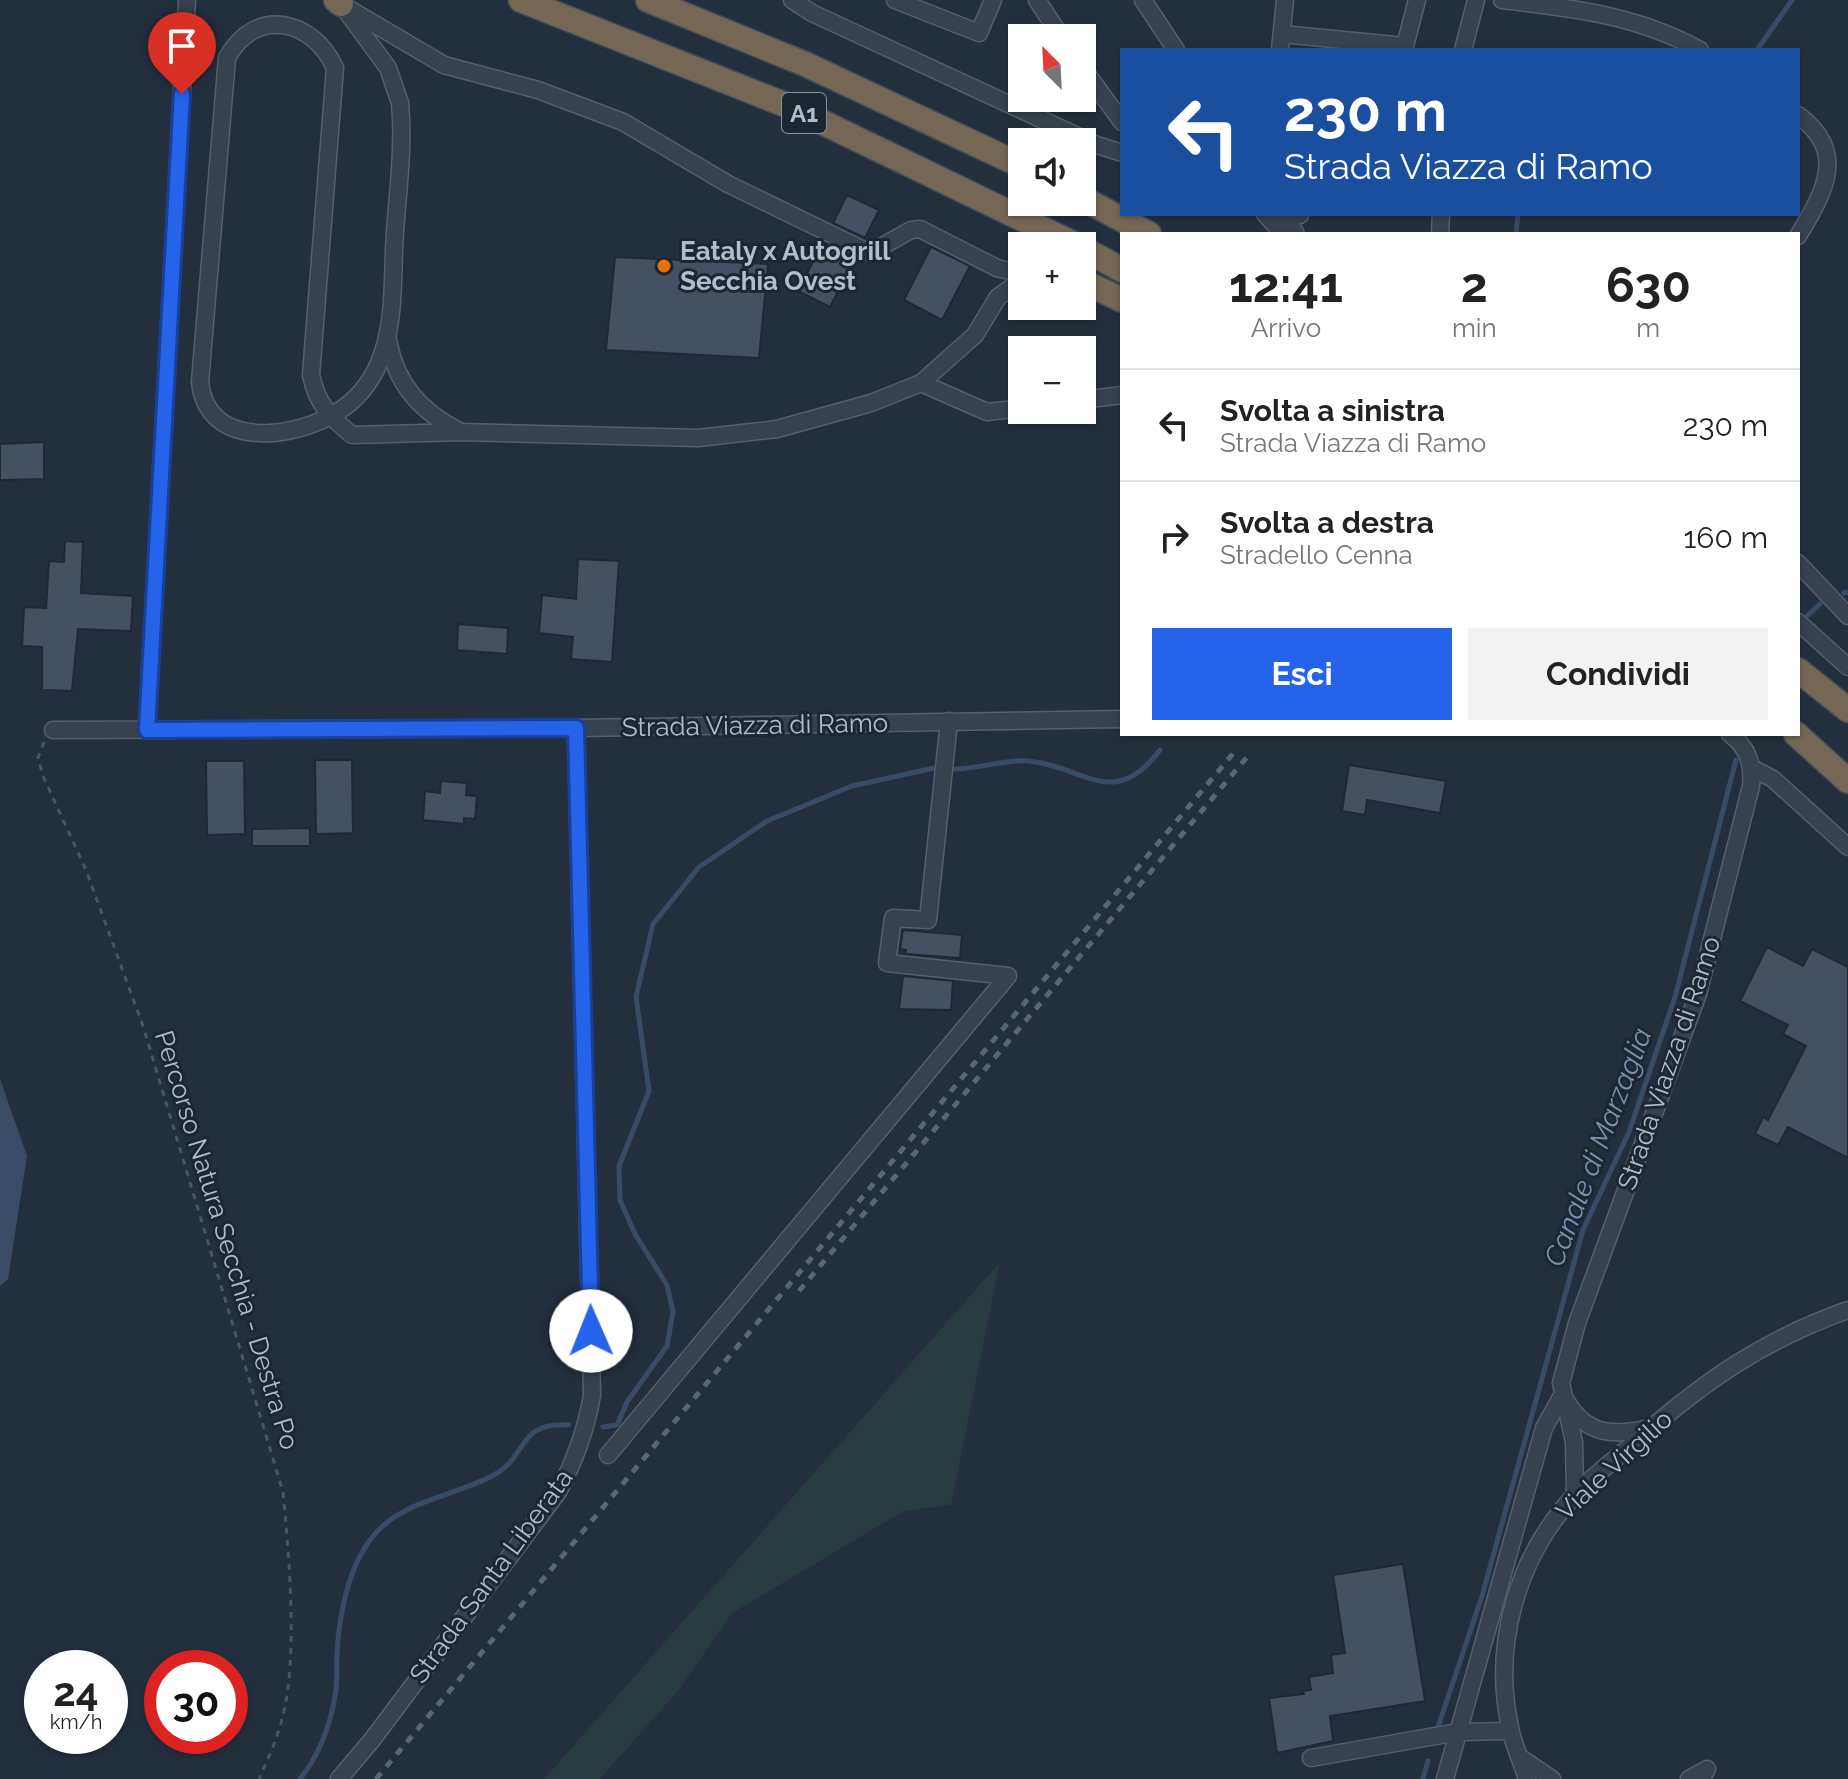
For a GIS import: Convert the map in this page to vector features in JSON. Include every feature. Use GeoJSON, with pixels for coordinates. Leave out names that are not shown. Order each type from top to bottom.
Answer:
{"type":"FeatureCollection","features":[{"type":"Feature","properties":{"kind":"highway","name":"A1"},"geometry":{"type":"LineString","coordinates":[[521,0],[791,107],[1049,232]]}},
{"type":"Feature","properties":{"kind":"highway","name":"A1"},"geometry":{"type":"LineString","coordinates":[[648,0],[805,64],[1008,159]]}},
{"type":"Feature","properties":{"kind":"highway"},"geometry":{"type":"LineString","coordinates":[[1096,206],[1145,232]]}},
{"type":"Feature","properties":{"kind":"highway","name":"A1"},"geometry":{"type":"LineString","coordinates":[[1096,256],[1120,269]]}},
{"type":"Feature","properties":{"kind":"highway"},"geometry":{"type":"LineString","coordinates":[[1096,288],[1120,299]]}},
{"type":"Feature","properties":{"kind":"highway"},"geometry":{"type":"LineString","coordinates":[[1800,672],[1848,710]]}},
{"type":"Feature","properties":{"kind":"highway"},"geometry":{"type":"LineString","coordinates":[[1798,736],[1848,781]]}},
{"type":"Feature","properties":{"kind":"street"},"geometry":{"type":"LineString","coordinates":[[147,730],[187,0]]}},
{"type":"Feature","properties":{"kind":"street"},"geometry":{"type":"LineString","coordinates":[[792,0],[812,13],[1120,152]]}},
{"type":"Feature","properties":{"kind":"street"},"geometry":{"type":"LineString","coordinates":[[895,0],[979,33],[993,0]]}},
{"type":"Feature","properties":{"kind":"street"},"geometry":{"type":"LineString","coordinates":[[1037,0],[1053,24]]}},
{"type":"Feature","properties":{"kind":"street"},"geometry":{"type":"LineString","coordinates":[[1143,0],[1175,48]]}},
{"type":"Feature","properties":{"kind":"street"},"geometry":{"type":"LineString","coordinates":[[1285,0],[1281,42],[1405,46],[1417,0]]}},
{"type":"Feature","properties":{"kind":"street"},"geometry":{"type":"LineString","coordinates":[[1464,48],[1476,0]]}},
{"type":"Feature","properties":{"kind":"street"},"geometry":{"type":"LineString","coordinates":[[1502,0],[1585,9],[1636,21],[1696,48]]}},
{"type":"Feature","properties":{"kind":"street"},"geometry":{"type":"LineString","coordinates":[[338,2],[444,65],[538,90],[623,122],[728,184],[870,253],[911,230],[920,229],[1008,272]]}},
{"type":"Feature","properties":{"kind":"street"},"geometry":{"type":"LineString","coordinates":[[338,2],[388,68],[400,103],[388,339],[392,360],[408,393],[437,419],[461,432]]}},
{"type":"Feature","properties":{"kind":"street"},"geometry":{"type":"LineString","coordinates":[[388,339],[370,380],[355,398],[329,417],[292,430],[239,430],[216,421],[201,396],[227,58],[234,44],[267,25],[286,25],[317,38],[326,48],[335,68],[311,375],[320,405],[329,417],[352,435],[461,432],[698,438],[777,429],[871,403],[921,383],[975,335],[998,297],[1008,289]]}},
{"type":"Feature","properties":{"kind":"street"},"geometry":{"type":"LineString","coordinates":[[1096,86],[1120,119]]}},
{"type":"Feature","properties":{"kind":"street"},"geometry":{"type":"LineString","coordinates":[[1800,116],[1817,129],[1830,153],[1828,176],[1800,232]]}},
{"type":"Feature","properties":{"kind":"street"},"geometry":{"type":"LineString","coordinates":[[1267,216],[1281,232]]}},
{"type":"Feature","properties":{"kind":"street"},"geometry":{"type":"LineString","coordinates":[[921,383],[987,412],[1008,410]]}},
{"type":"Feature","properties":{"kind":"street"},"geometry":{"type":"LineString","coordinates":[[1096,398],[1120,395]]}},
{"type":"Feature","properties":{"kind":"street"},"geometry":{"type":"LineString","coordinates":[[1800,565],[1848,616]]}},
{"type":"Feature","properties":{"kind":"street"},"geometry":{"type":"LineString","coordinates":[[1800,624],[1848,667]]}},
{"type":"Feature","properties":{"kind":"street","name":"Strada Viazza di Ramo"},"geometry":{"type":"LineString","coordinates":[[53,730],[576,728],[1120,719]]}},
{"type":"Feature","properties":{"kind":"street"},"geometry":{"type":"LineString","coordinates":[[608,1455],[1008,976],[887,963],[893,918],[928,920],[949,721]]}},
{"type":"Feature","properties":{"kind":"street","name":"Strada Santa Liberata"},"geometry":{"type":"LineString","coordinates":[[339,1779],[372,1740],[558,1492],[578,1451],[587,1420],[592,1395],[576,728]]}},
{"type":"Feature","properties":{"kind":"street"},"geometry":{"type":"LineString","coordinates":[[1732,736],[1747,752],[1752,768],[1773,779],[1848,847]]}},
{"type":"Feature","properties":{"kind":"street","name":"Strada Viazza di Ramo"},"geometry":{"type":"LineString","coordinates":[[1575,1495],[1574,1442],[1563,1394],[1563,1369],[1577,1323],[1698,994],[1751,786],[1752,768]]}},
{"type":"Feature","properties":{"kind":"street","name":"Viale Virgilio"},"geometry":{"type":"LineString","coordinates":[[1527,1779],[1510,1731],[1505,1663],[1515,1600],[1536,1547],[1575,1495],[1720,1371],[1793,1332],[1848,1310]]}},
{"type":"Feature","properties":{"kind":"street"},"geometry":{"type":"LineString","coordinates":[[1563,1394],[1585,1425],[1598,1432],[1623,1434],[1651,1428]]}},
{"type":"Feature","properties":{"kind":"street","name":"Strada Viazza di Ramo"},"geometry":{"type":"LineString","coordinates":[[1445,1779],[1544,1428],[1563,1394]]}},
{"type":"Feature","properties":{"kind":"street"},"geometry":{"type":"LineString","coordinates":[[1311,1758],[1458,1732],[1510,1731]]}},
{"type":"Feature","properties":{"kind":"street"},"geometry":{"type":"LineString","coordinates":[[1520,1757],[1552,1779]]}},
{"type":"Feature","properties":{"kind":"street"},"geometry":{"type":"LineString","coordinates":[[1689,1779],[1707,1769],[1701,1779]]}},
{"type":"Feature","properties":{"kind":"path","name":"Percorso Natura Secchia - Destra Po"},"geometry":{"type":"LineString","coordinates":[[53,730],[40,748],[38,758],[43,776],[86,870],[143,1026],[283,1492],[288,1541],[289,1676],[283,1715],[259,1779]]}},
{"type":"Feature","properties":{"kind":"green space"},"geometry":{"type":"Polygon","coordinates":[[[1000,1262],[951,1505],[904,1511],[732,1613],[678,1691],[600,1779],[544,1779],[1000,1262]]]}},
{"type":"Feature","properties":{"kind":"water"},"geometry":{"type":"Polygon","coordinates":[[[0,1079],[27,1156],[8,1279],[0,1286],[0,1079]]]}},
{"type":"Feature","properties":{"kind":"building"},"geometry":{"type":"Polygon","coordinates":[[[847,195],[879,210],[865,238],[833,223],[847,195]]]}},
{"type":"Feature","properties":{"kind":"building"},"geometry":{"type":"Polygon","coordinates":[[[823,242],[855,258],[830,307],[798,291],[823,242]]]}},
{"type":"Feature","properties":{"kind":"building"},"geometry":{"type":"Polygon","coordinates":[[[931,247],[970,266],[942,320],[904,300],[931,247]]]}},
{"type":"Feature","properties":{"kind":"building"},"geometry":{"type":"Polygon","coordinates":[[[615,257],[768,264],[759,358],[606,350],[615,257]]]}},
{"type":"Feature","properties":{"kind":"building"},"geometry":{"type":"Polygon","coordinates":[[[44,442],[44,479],[0,480],[0,444],[44,442]]]}},
{"type":"Feature","properties":{"kind":"building"},"geometry":{"type":"Polygon","coordinates":[[[65,541],[83,542],[81,593],[133,596],[131,631],[78,629],[72,691],[42,690],[42,647],[22,646],[24,607],[46,608],[49,561],[64,562],[65,541]]]}},
{"type":"Feature","properties":{"kind":"building"},"geometry":{"type":"Polygon","coordinates":[[[578,559],[619,561],[612,662],[571,659],[573,637],[539,633],[542,595],[576,599],[578,559]]]}},
{"type":"Feature","properties":{"kind":"building"},"geometry":{"type":"Polygon","coordinates":[[[458,624],[508,628],[507,654],[457,650],[458,624]]]}},
{"type":"Feature","properties":{"kind":"building"},"geometry":{"type":"Polygon","coordinates":[[[315,760],[352,760],[353,833],[316,834],[315,760]]]}},
{"type":"Feature","properties":{"kind":"building"},"geometry":{"type":"Polygon","coordinates":[[[206,761],[244,761],[245,834],[207,835],[206,761]]]}},
{"type":"Feature","properties":{"kind":"building"},"geometry":{"type":"Polygon","coordinates":[[[1349,765],[1446,781],[1440,813],[1367,800],[1365,815],[1342,811],[1349,765]]]}},
{"type":"Feature","properties":{"kind":"building"},"geometry":{"type":"Polygon","coordinates":[[[441,781],[467,783],[466,795],[477,796],[475,819],[464,818],[464,824],[423,820],[425,791],[440,793],[441,781]]]}},
{"type":"Feature","properties":{"kind":"building"},"geometry":{"type":"Polygon","coordinates":[[[310,828],[310,846],[252,846],[252,829],[310,828]]]}},
{"type":"Feature","properties":{"kind":"building"},"geometry":{"type":"Polygon","coordinates":[[[903,930],[962,935],[960,958],[906,954],[906,950],[900,949],[903,930]]]}},
{"type":"Feature","properties":{"kind":"building"},"geometry":{"type":"Polygon","coordinates":[[[1767,947],[1803,966],[1812,949],[1848,967],[1848,1158],[1788,1127],[1778,1145],[1755,1134],[1763,1117],[1768,1120],[1806,1046],[1783,1034],[1788,1025],[1740,1001],[1767,947]]]}},
{"type":"Feature","properties":{"kind":"building"},"geometry":{"type":"Polygon","coordinates":[[[903,976],[953,981],[951,1010],[899,1009],[903,976]]]}},
{"type":"Feature","properties":{"kind":"building"},"geometry":{"type":"Polygon","coordinates":[[[1403,1564],[1425,1701],[1330,1716],[1333,1741],[1277,1753],[1269,1698],[1304,1694],[1303,1691],[1311,1690],[1309,1677],[1333,1673],[1331,1655],[1345,1653],[1333,1575],[1403,1564]]]}},
{"type":"Feature","properties":{"kind":"waterway"},"geometry":{"type":"LineString","coordinates":[[1758,48],[1792,0]]}},
{"type":"Feature","properties":{"kind":"waterway"},"geometry":{"type":"LineString","coordinates":[[1516,232],[1518,216]]}},
{"type":"Feature","properties":{"kind":"waterway","name":"Canale di Marzaglia"},"geometry":{"type":"LineString","coordinates":[[1844,593],[1848,592]]}},
{"type":"Feature","properties":{"kind":"waterway","name":"Canale di Marzaglia"},"geometry":{"type":"LineString","coordinates":[[1807,616],[1820,604]]}},
{"type":"Feature","properties":{"kind":"waterway"},"geometry":{"type":"LineString","coordinates":[[955,769],[1028,761],[1098,781],[1113,782],[1128,779],[1160,750]]}},
{"type":"Feature","properties":{"kind":"waterway","name":"Canale di Marzaglia"},"geometry":{"type":"LineString","coordinates":[[1437,1730],[1482,1596],[1583,1230],[1629,1132],[1675,997],[1736,760]]}},
{"type":"Feature","properties":{"kind":"waterway"},"geometry":{"type":"LineString","coordinates":[[603,1427],[617,1425],[627,1402],[667,1346],[673,1312],[667,1285],[635,1234],[620,1200],[619,1166],[649,1091],[636,997],[653,924],[699,867],[767,821],[852,786],[934,768]]}},
{"type":"Feature","properties":{"kind":"waterway"},"geometry":{"type":"LineString","coordinates":[[300,1779],[318,1750],[330,1719],[336,1691],[338,1638],[344,1602],[355,1567],[372,1537],[409,1509],[480,1482],[505,1468],[531,1434],[552,1425],[569,1425]]}},
{"type":"Feature","properties":{"kind":"waterway","name":"Canale di Marzaglia"},"geometry":{"type":"LineString","coordinates":[[1423,1779],[1428,1761]]}},
{"type":"Feature","properties":{"kind":"railway"},"geometry":{"type":"LineString","coordinates":[[376,1779],[1236,750]]}},
{"type":"Feature","properties":{"kind":"railway"},"geometry":{"type":"LineString","coordinates":[[799,1291],[1247,757]]}},
{"type":"Feature","properties":{"kind":"place","name":"Eataly x Autogrill Secchia Ovest"},"geometry":{"type":"Point","coordinates":[664,266]}},
{"type":"Feature","properties":{"kind":"route"},"geometry":{"type":"LineString","coordinates":[[182,94],[147,730],[576,728],[591,1331]]}}]}
